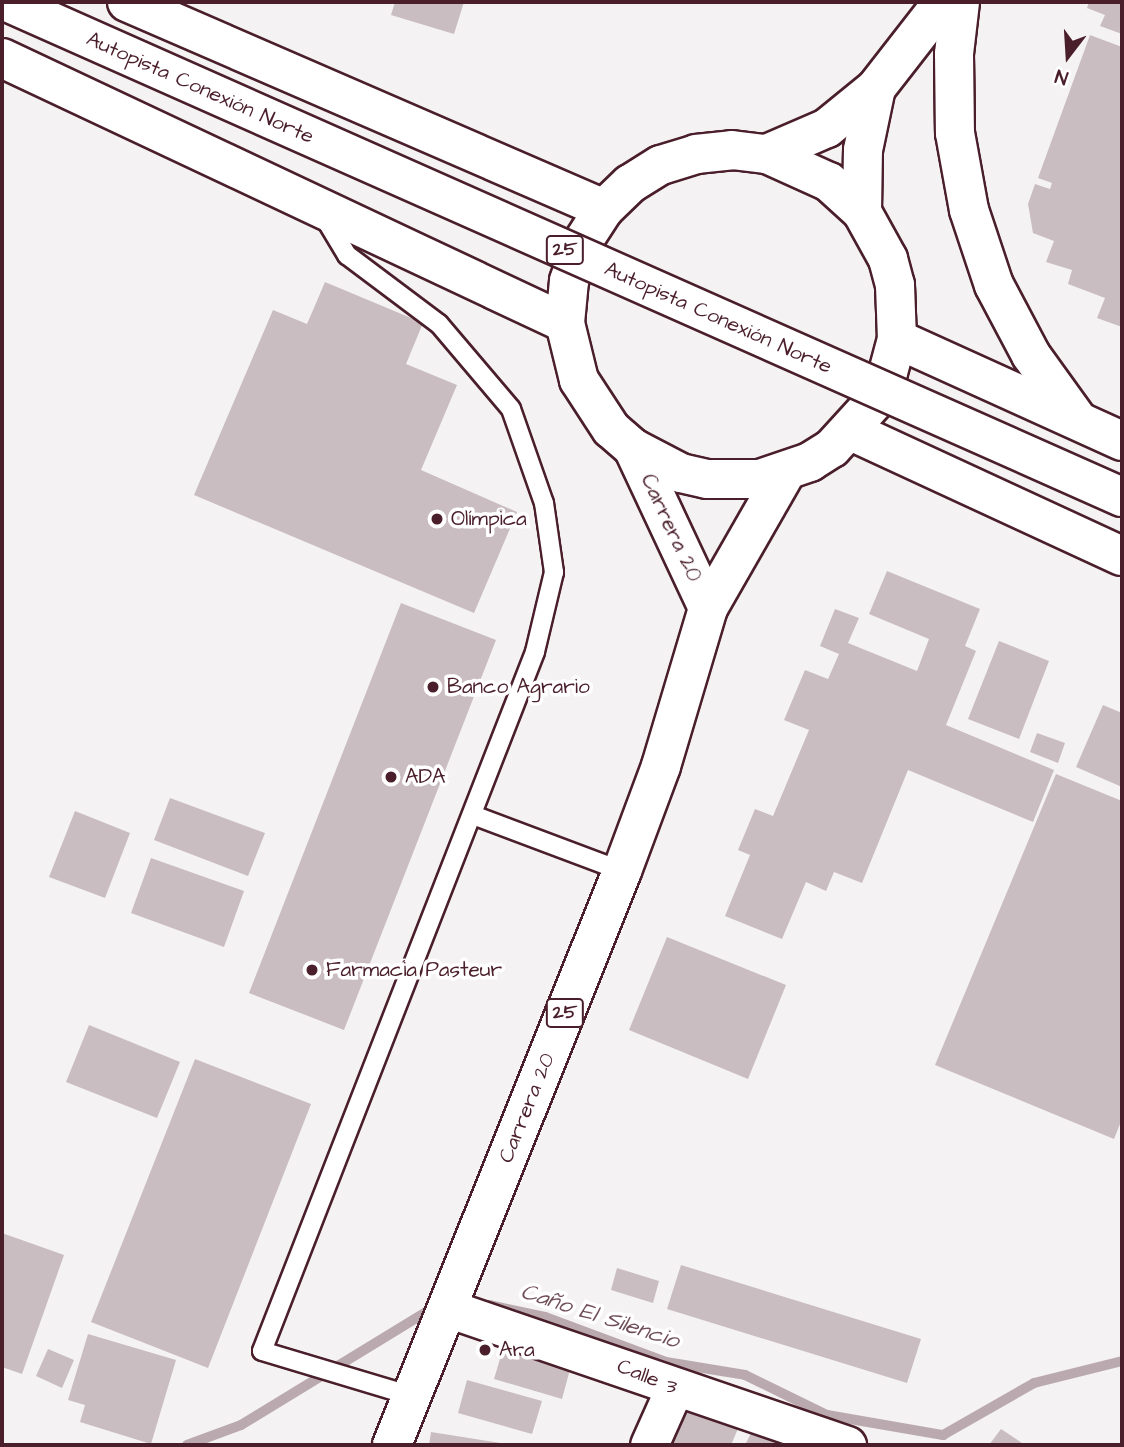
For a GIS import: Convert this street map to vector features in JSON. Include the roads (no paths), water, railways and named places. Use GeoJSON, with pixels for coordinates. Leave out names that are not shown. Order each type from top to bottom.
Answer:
{"type":"FeatureCollection","features":[{"type":"Feature","properties":{"kind":"main road","name":"Autopista Conexión Norte"},"geometry":{"type":"LineString","coordinates":[[7,2],[1122,497]]}},
{"type":"Feature","properties":{"kind":"main road"},"geometry":{"type":"LineString","coordinates":[[128,2],[604,209]]}},
{"type":"Feature","properties":{"kind":"main road","name":"25"},"geometry":{"type":"LineString","coordinates":[[767,154],[827,128],[876,88],[943,2]]}},
{"type":"Feature","properties":{"kind":"main road"},"geometry":{"type":"LineString","coordinates":[[960,2],[954,54],[955,133],[969,210],[994,285],[1031,355],[1077,419]]}},
{"type":"Feature","properties":{"kind":"main road"},"geometry":{"type":"LineString","coordinates":[[2,58],[565,323]]}},
{"type":"Feature","properties":{"kind":"main road","name":"25"},"geometry":{"type":"LineString","coordinates":[[862,212],[863,150],[876,88]]}},
{"type":"Feature","properties":{"kind":"main road","name":"25"},"geometry":{"type":"LineString","coordinates":[[732,150],[767,154],[829,182],[862,212],[892,272],[897,339],[888,372],[851,431],[810,462],[760,479],[706,479],[681,473],[633,448],[593,405],[569,352],[565,323],[569,281],[582,243],[604,209],[630,184],[661,165],[696,154],[732,150]]}},
{"type":"Feature","properties":{"kind":"main road"},"geometry":{"type":"LineString","coordinates":[[897,339],[1122,441]]}},
{"type":"Feature","properties":{"kind":"main road"},"geometry":{"type":"LineString","coordinates":[[851,431],[1122,556]]}},
{"type":"Feature","properties":{"kind":"main road","name":"Carrera 20"},"geometry":{"type":"LineString","coordinates":[[633,448],[708,608]]}},
{"type":"Feature","properties":{"kind":"main road","name":"Carrera 20"},"geometry":{"type":"LineString","coordinates":[[403,1418],[622,871],[661,765],[708,608],[786,472]]}},
{"type":"Feature","properties":{"kind":"street","name":"Calle 3"},"geometry":{"type":"LineString","coordinates":[[447,1308],[622,1366],[671,1387],[833,1443]]}},
{"type":"Feature","properties":{"kind":"street"},"geometry":{"type":"LineString","coordinates":[[649,1445],[671,1387]]}},
{"type":"Feature","properties":{"kind":"lane"},"geometry":{"type":"LineString","coordinates":[[318,206],[347,255],[439,324],[511,409],[544,503],[554,572],[535,652],[262,1351],[344,1376],[403,1418]]}},
{"type":"Feature","properties":{"kind":"lane"},"geometry":{"type":"LineString","coordinates":[[473,815],[622,871]]}},
{"type":"Feature","properties":{"kind":"waterway","name":"Caño El Silencio"},"geometry":{"type":"LineString","coordinates":[[489,1305],[545,1317],[666,1362],[745,1375],[827,1415],[943,1435],[1034,1383],[1122,1361]]}},
{"type":"Feature","properties":{"kind":"waterway","name":"Caño El Silencio"},"geometry":{"type":"LineString","coordinates":[[187,1445],[241,1425],[434,1307]]}},
{"type":"Feature","properties":{"kind":"place","name":"Olímpica"},"geometry":{"type":"Point","coordinates":[437,519]}},
{"type":"Feature","properties":{"kind":"place","name":"Banco Agrario"},"geometry":{"type":"Point","coordinates":[433,687]}},
{"type":"Feature","properties":{"kind":"place","name":"ADA"},"geometry":{"type":"Point","coordinates":[391,777]}},
{"type":"Feature","properties":{"kind":"place","name":"Farmacia Pasteur"},"geometry":{"type":"Point","coordinates":[312,970]}},
{"type":"Feature","properties":{"kind":"place","name":"Ara"},"geometry":{"type":"Point","coordinates":[485,1350]}}]}
